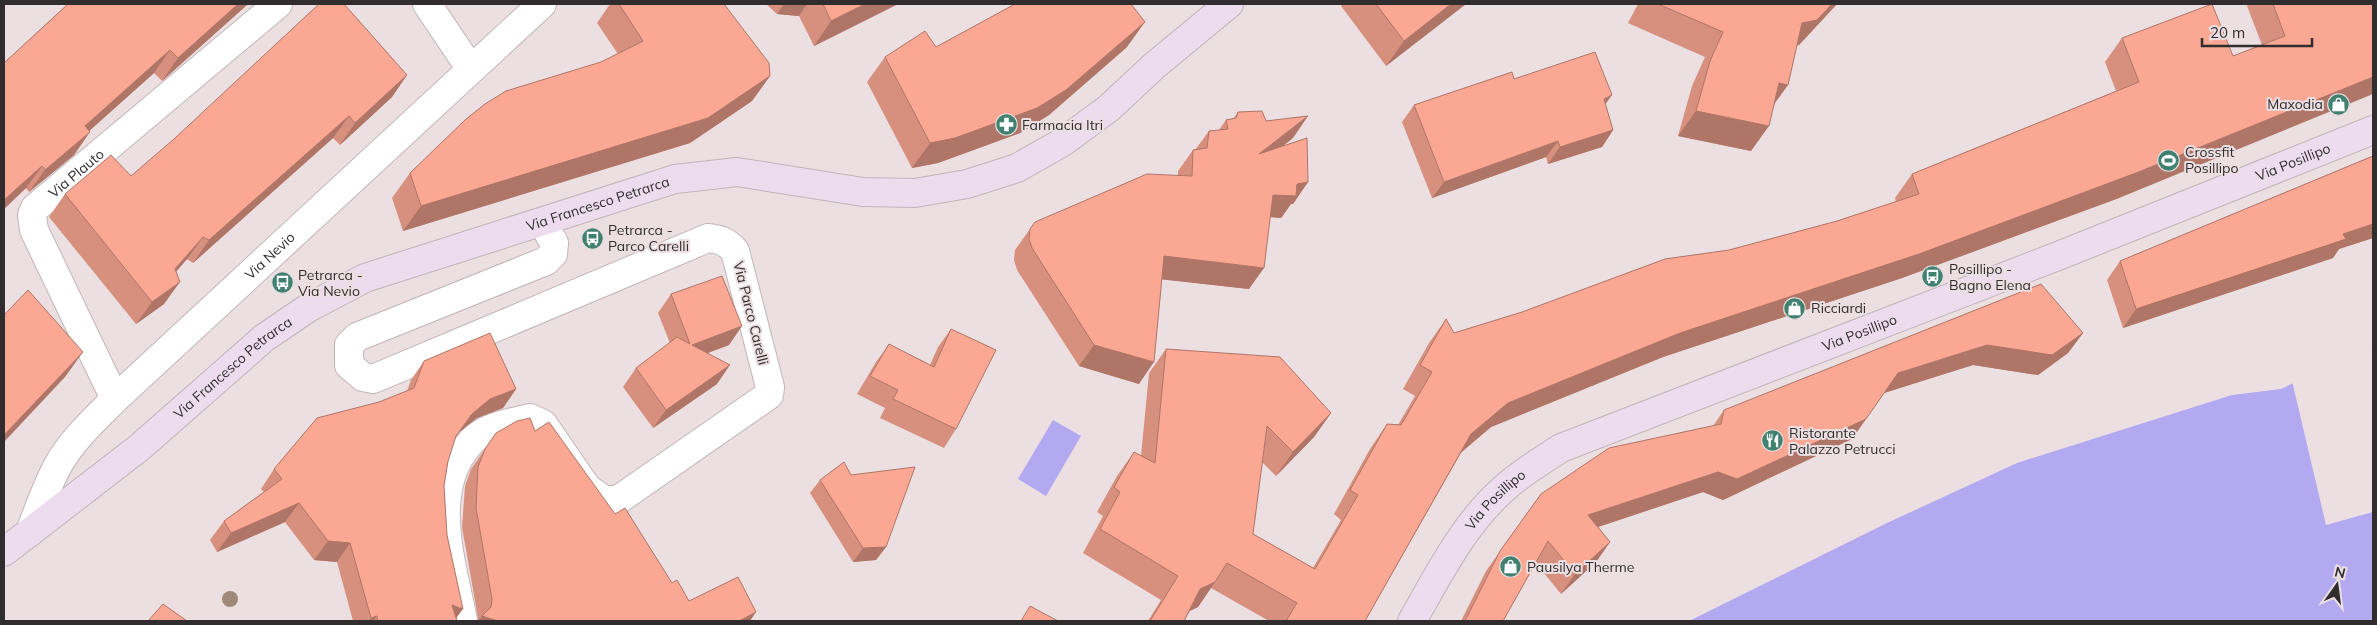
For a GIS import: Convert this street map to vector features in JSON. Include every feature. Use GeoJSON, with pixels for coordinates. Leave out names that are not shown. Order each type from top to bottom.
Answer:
{"type":"FeatureCollection","features":[{"type":"Feature","properties":{"kind":"street","name":"Via Plauto"},"geometry":{"type":"LineString","coordinates":[[115,398],[34,230],[32,214],[43,202],[278,4]]}},
{"type":"Feature","properties":{"kind":"street"},"geometry":{"type":"LineString","coordinates":[[427,4],[470,68]]}},
{"type":"Feature","properties":{"kind":"street","name":"Via Nevio"},"geometry":{"type":"LineString","coordinates":[[30,532],[43,496],[58,466],[78,437],[115,398],[470,68],[542,4]]}},
{"type":"Feature","properties":{"kind":"street","name":"Via Francesco Petrarca"},"geometry":{"type":"LineString","coordinates":[[4,552],[140,447],[264,338],[308,308],[365,278],[543,223],[676,179],[737,172],[863,192],[915,193],[967,184],[1017,168],[1063,142],[1109,108],[1154,66],[1229,4]]}},
{"type":"Feature","properties":{"kind":"street","name":"Via Posillipo"},"geometry":{"type":"LineString","coordinates":[[1412,621],[1435,580],[1476,517],[1508,484],[1561,448],[2058,256],[2373,130]]}},
{"type":"Feature","properties":{"kind":"street","name":"Via Parco Carelli"},"geometry":{"type":"LineString","coordinates":[[463,621],[446,530],[446,512],[449,482],[458,462],[471,441],[488,430],[530,418],[536,419],[543,424],[587,488],[604,500],[618,500],[769,395],[770,387],[735,251],[728,244],[718,239],[708,238],[373,379],[363,377],[349,365],[348,345],[357,337],[546,260],[553,254],[554,243],[543,223]]}},
{"type":"Feature","properties":{"kind":"shaded area"},"geometry":{"type":"Polygon","coordinates":[[[2373,345],[2373,621],[1689,621],[1887,523],[2017,463],[2232,395],[2281,389],[2373,345]]]}},
{"type":"Feature","properties":{"kind":"shaded area"},"geometry":{"type":"Polygon","coordinates":[[[1053,420],[1081,436],[1046,496],[1018,479],[1053,420]]]}},
{"type":"Feature","properties":{"kind":"pier"},"geometry":{"type":"Polygon","coordinates":[[[2372,343],[2373,512],[2326,525],[2292,381],[2372,343]]]}},
{"type":"Feature","properties":{"kind":"building"},"geometry":{"type":"Polygon","coordinates":[[[68,4],[238,4],[178,58],[170,50],[85,126],[90,132],[45,170],[42,166],[4,200],[4,63],[68,4]]]}},
{"type":"Feature","properties":{"kind":"building"},"geometry":{"type":"Polygon","coordinates":[[[319,4],[344,4],[407,75],[355,123],[349,116],[209,240],[203,237],[175,269],[180,282],[152,302],[65,194],[111,155],[131,176],[174,139],[319,4]]]}},
{"type":"Feature","properties":{"kind":"building"},"geometry":{"type":"Polygon","coordinates":[[[619,4],[724,4],[769,63],[770,76],[708,118],[421,206],[410,173],[465,120],[485,104],[506,91],[601,62],[643,41],[619,4]]]}},
{"type":"Feature","properties":{"kind":"building"},"geometry":{"type":"Polygon","coordinates":[[[823,4],[865,4],[831,21],[823,4]]]}},
{"type":"Feature","properties":{"kind":"building"},"geometry":{"type":"Polygon","coordinates":[[[1015,4],[1131,4],[1145,22],[1066,90],[1037,108],[955,138],[930,143],[885,57],[925,31],[936,47],[1015,4]]]}},
{"type":"Feature","properties":{"kind":"building"},"geometry":{"type":"Polygon","coordinates":[[[1376,4],[1451,4],[1404,41],[1376,4]]]}},
{"type":"Feature","properties":{"kind":"building"},"geometry":{"type":"Polygon","coordinates":[[[1658,4],[1832,4],[1817,20],[1802,23],[1788,85],[1779,83],[1769,126],[1696,111],[1710,61],[1723,32],[1658,4]]]}},
{"type":"Feature","properties":{"kind":"building"},"geometry":{"type":"Polygon","coordinates":[[[2212,4],[2233,56],[2285,36],[2273,4],[2373,4],[2373,77],[2136,173],[1919,254],[1680,333],[1508,403],[1471,434],[1365,621],[1286,621],[1297,603],[1227,563],[1215,582],[1200,589],[1184,621],[1150,621],[1178,576],[1100,529],[1120,492],[1114,487],[1134,452],[1155,463],[1166,349],[1280,357],[1331,413],[1293,452],[1267,426],[1253,534],[1315,569],[1358,495],[1350,490],[1387,424],[1401,425],[1432,372],[1420,365],[1446,319],[1454,333],[1522,312],[1665,259],[1729,250],[1837,221],[1919,194],[1912,174],[2139,82],[2122,38],[2212,4]]]}},
{"type":"Feature","properties":{"kind":"building"},"geometry":{"type":"Polygon","coordinates":[[[1595,52],[1612,95],[1604,99],[1613,130],[1560,147],[1558,141],[1444,182],[1414,105],[1512,72],[1514,79],[1595,52]]]}},
{"type":"Feature","properties":{"kind":"building"},"geometry":{"type":"Polygon","coordinates":[[[1262,111],[1266,121],[1308,116],[1259,154],[1307,138],[1308,182],[1297,184],[1296,196],[1273,195],[1264,268],[1164,256],[1154,362],[1094,345],[1032,248],[1029,239],[1030,229],[1035,222],[1147,174],[1192,176],[1193,150],[1207,148],[1209,131],[1228,129],[1226,120],[1236,118],[1238,112],[1262,111]]]}},
{"type":"Feature","properties":{"kind":"building"},"geometry":{"type":"Polygon","coordinates":[[[2373,156],[2373,224],[2343,234],[2346,239],[2136,309],[2120,261],[2373,156]]]}},
{"type":"Feature","properties":{"kind":"building"},"geometry":{"type":"Polygon","coordinates":[[[722,276],[742,326],[692,345],[730,365],[666,410],[636,368],[677,337],[690,344],[671,294],[722,276]]]}},
{"type":"Feature","properties":{"kind":"building"},"geometry":{"type":"Polygon","coordinates":[[[2041,284],[2083,333],[2052,355],[1987,345],[1898,373],[1866,419],[1737,479],[1718,472],[1588,515],[1610,542],[1575,574],[1548,541],[1503,621],[1465,621],[1500,551],[1541,494],[1609,448],[1721,424],[1724,410],[2041,284]]]}},
{"type":"Feature","properties":{"kind":"building"},"geometry":{"type":"Polygon","coordinates":[[[28,290],[83,352],[4,435],[4,315],[28,290]]]}},
{"type":"Feature","properties":{"kind":"building"},"geometry":{"type":"Polygon","coordinates":[[[951,329],[996,350],[956,429],[893,399],[898,390],[870,376],[889,344],[934,367],[951,329]]]}},
{"type":"Feature","properties":{"kind":"building"},"geometry":{"type":"Polygon","coordinates":[[[490,333],[516,389],[490,399],[472,414],[456,436],[448,461],[444,486],[447,535],[463,609],[452,605],[457,621],[378,621],[377,616],[371,618],[350,543],[328,541],[299,503],[231,533],[224,521],[282,479],[274,469],[317,418],[379,402],[414,388],[424,361],[490,333]]]}},
{"type":"Feature","properties":{"kind":"building"},"geometry":{"type":"Polygon","coordinates":[[[530,418],[535,431],[549,422],[615,514],[625,508],[672,583],[677,580],[689,601],[738,577],[756,612],[739,621],[498,621],[482,616],[491,607],[492,599],[476,508],[478,467],[485,449],[496,433],[517,421],[530,418]]]}},
{"type":"Feature","properties":{"kind":"building"},"geometry":{"type":"Polygon","coordinates":[[[844,462],[851,475],[915,467],[886,547],[863,548],[820,480],[844,462]]]}},
{"type":"Feature","properties":{"kind":"building"},"geometry":{"type":"Polygon","coordinates":[[[163,604],[187,621],[148,621],[163,604]]]}},
{"type":"Feature","properties":{"kind":"building"},"geometry":{"type":"Polygon","coordinates":[[[1030,606],[1058,621],[1021,621],[1030,606]]]}},
{"type":"Feature","properties":{"kind":"place","name":"Maxodia"},"geometry":{"type":"Point","coordinates":[2339,104]}},
{"type":"Feature","properties":{"kind":"place","name":"Farmacia Itri"},"geometry":{"type":"Point","coordinates":[1006,125]}},
{"type":"Feature","properties":{"kind":"place","name":"Crossfit Posillipo"},"geometry":{"type":"Point","coordinates":[2169,160]}},
{"type":"Feature","properties":{"kind":"place","name":"Petrarca - Parco Carelli"},"geometry":{"type":"Point","coordinates":[592,238]}},
{"type":"Feature","properties":{"kind":"place","name":"Posillipo - Bagno Elena"},"geometry":{"type":"Point","coordinates":[1933,277]}},
{"type":"Feature","properties":{"kind":"place","name":"Petrarca - Via Nevio"},"geometry":{"type":"Point","coordinates":[282,283]}},
{"type":"Feature","properties":{"kind":"place","name":"Ricciardi"},"geometry":{"type":"Point","coordinates":[1795,308]}},
{"type":"Feature","properties":{"kind":"place","name":"Ristorante Palazzo Petrucci"},"geometry":{"type":"Point","coordinates":[1773,441]}},
{"type":"Feature","properties":{"kind":"place","name":"Pausilya Therme"},"geometry":{"type":"Point","coordinates":[1511,567]}}]}
